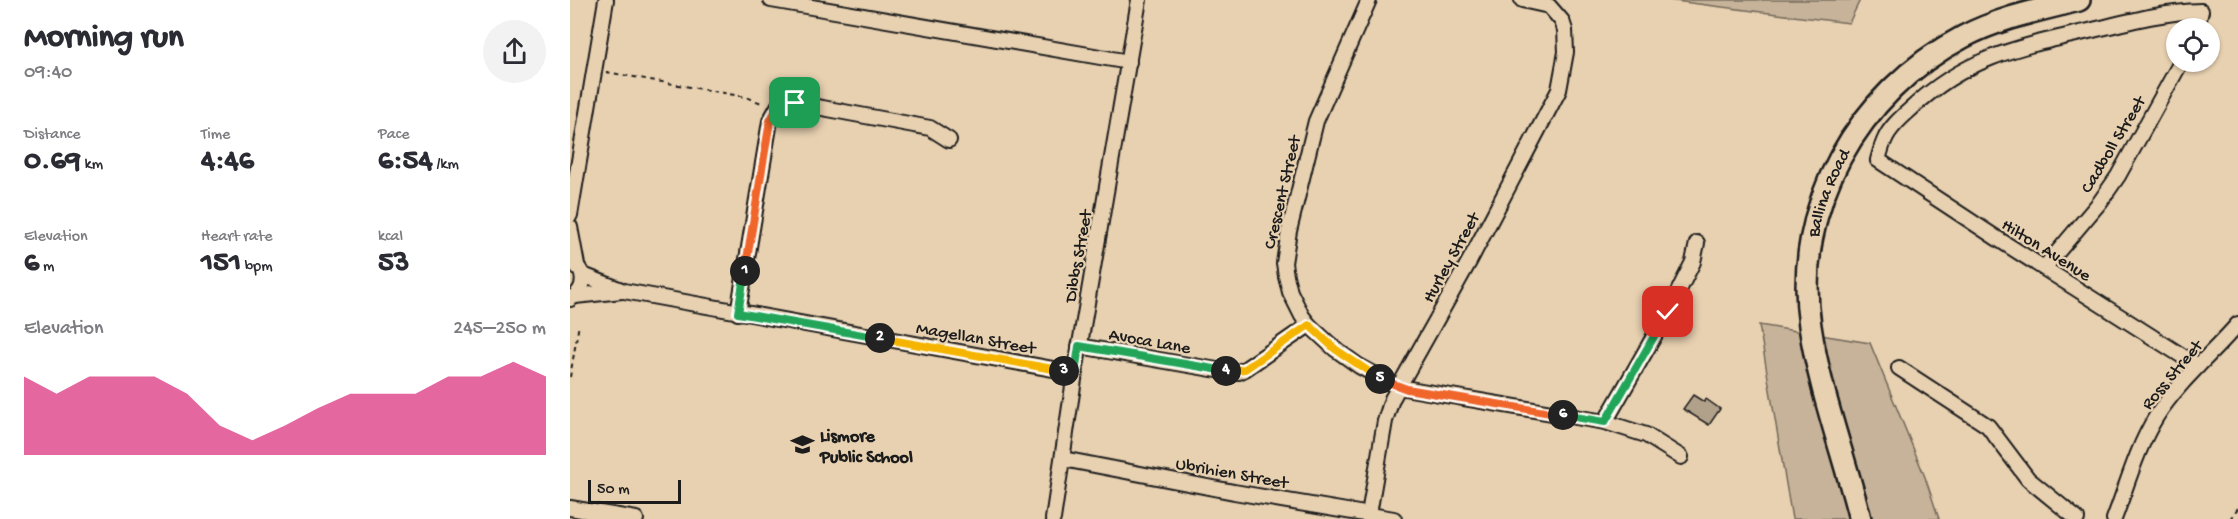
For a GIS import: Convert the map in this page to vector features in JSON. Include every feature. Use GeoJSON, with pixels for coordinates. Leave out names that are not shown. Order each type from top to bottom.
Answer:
{"type":"FeatureCollection","features":[{"type":"Feature","properties":{"kind":"main road","name":"Ballina Road"},"geometry":{"type":"LineString","coordinates":[[1860,519],[1813,344],[1808,304],[1812,238],[1833,171],[1843,150],[1867,115],[1887,92],[1922,62],[1966,36],[2005,20],[2079,0]]}},
{"type":"Feature","properties":{"kind":"street"},"geometry":{"type":"LineString","coordinates":[[570,215],[606,0]]}},
{"type":"Feature","properties":{"kind":"street"},"geometry":{"type":"LineString","coordinates":[[771,0],[1129,62]]}},
{"type":"Feature","properties":{"kind":"street","name":"Dibbs Street"},"geometry":{"type":"LineString","coordinates":[[1053,519],[1079,346],[1139,0]]}},
{"type":"Feature","properties":{"kind":"street","name":"Crescent Street"},"geometry":{"type":"LineString","coordinates":[[1369,0],[1316,121],[1286,247],[1284,263],[1288,285],[1294,301],[1309,325],[1335,349],[1359,366],[1398,387],[1605,422],[1647,435],[1681,457]]}},
{"type":"Feature","properties":{"kind":"street","name":"Hurley Street"},"geometry":{"type":"LineString","coordinates":[[1369,514],[1386,421],[1398,387],[1470,260],[1559,90],[1566,52],[1565,30],[1562,21],[1549,6],[1522,0]]}},
{"type":"Feature","properties":{"kind":"street","name":"Hilton Avenue"},"geometry":{"type":"LineString","coordinates":[[2198,366],[1935,199],[1878,160],[1886,137],[1903,116],[1934,88],[1968,66],[2036,43],[2170,12],[2201,11],[2199,18]]}},
{"type":"Feature","properties":{"kind":"street","name":"Cadboll Street"},"geometry":{"type":"LineString","coordinates":[[2044,268],[2100,202],[2118,176],[2175,72]]}},
{"type":"Feature","properties":{"kind":"street"},"geometry":{"type":"LineString","coordinates":[[738,313],[773,115],[779,105],[801,104],[930,128],[949,140]]}},
{"type":"Feature","properties":{"kind":"street"},"geometry":{"type":"LineString","coordinates":[[570,227],[576,267],[582,286],[572,299]]}},
{"type":"Feature","properties":{"kind":"street"},"geometry":{"type":"LineString","coordinates":[[1605,422],[1668,312],[1693,262],[1697,243]]}},
{"type":"Feature","properties":{"kind":"street","name":"Magellan Street"},"geometry":{"type":"LineString","coordinates":[[576,267],[624,291],[1075,373]]}},
{"type":"Feature","properties":{"kind":"street","name":"Magellan Street"},"geometry":{"type":"LineString","coordinates":[[572,299],[624,291]]}},
{"type":"Feature","properties":{"kind":"street","name":"Ross Street"},"geometry":{"type":"LineString","coordinates":[[2114,519],[2144,439],[2157,416],[2198,366],[2238,324]]}},
{"type":"Feature","properties":{"kind":"street","name":"Avoca Lane"},"geometry":{"type":"LineString","coordinates":[[1079,346],[1239,372],[1309,325]]}},
{"type":"Feature","properties":{"kind":"street"},"geometry":{"type":"LineString","coordinates":[[1899,368],[1988,426],[2028,479],[2077,519]]}},
{"type":"Feature","properties":{"kind":"street","name":"Ubrihien Street"},"geometry":{"type":"LineString","coordinates":[[1063,459],[1234,492],[1394,519]]}},
{"type":"Feature","properties":{"kind":"street"},"geometry":{"type":"LineString","coordinates":[[570,508],[636,519]]}},
{"type":"Feature","properties":{"kind":"path"},"geometry":{"type":"LineString","coordinates":[[594,70],[746,97],[773,115]]}},
{"type":"Feature","properties":{"kind":"path"},"geometry":{"type":"LineString","coordinates":[[570,377],[579,324]]}},
{"type":"Feature","properties":{"kind":"path"},"geometry":{"type":"LineString","coordinates":[[2230,519],[2238,508]]}},
{"type":"Feature","properties":{"kind":"shaded area"},"geometry":{"type":"Polygon","coordinates":[[[1667,0],[1860,0],[1849,23],[1667,0]]]}},
{"type":"Feature","properties":{"kind":"shaded area"},"geometry":{"type":"Polygon","coordinates":[[[1759,325],[1870,343],[1925,477],[1939,519],[1792,519],[1759,325]]]}},
{"type":"Feature","properties":{"kind":"building"},"geometry":{"type":"Polygon","coordinates":[[[1693,395],[1704,402],[1706,399],[1720,409],[1709,425],[1683,409],[1693,395]]]}},
{"type":"Feature","properties":{"kind":"place","name":"Lismore Public School"},"geometry":{"type":"Point","coordinates":[802,445]}},
{"type":"Feature","properties":{"kind":"route"},"geometry":{"type":"LineString","coordinates":[[795,103],[779,105],[770,121],[738,313],[1075,373],[1079,346],[1239,372],[1309,325],[1335,349],[1359,366],[1398,387],[1605,422],[1668,312]]}}]}
